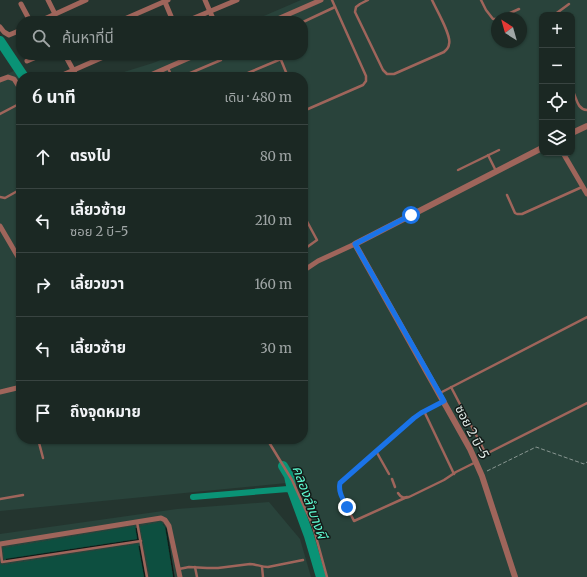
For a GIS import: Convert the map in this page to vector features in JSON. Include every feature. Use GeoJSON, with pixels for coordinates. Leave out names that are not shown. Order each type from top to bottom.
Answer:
{"type":"FeatureCollection","features":[{"type":"Feature","properties":{"kind":"street"},"geometry":{"type":"LineString","coordinates":[[48,0],[55,14]]}},
{"type":"Feature","properties":{"kind":"street"},"geometry":{"type":"LineString","coordinates":[[51,16],[78,2],[86,0]]}},
{"type":"Feature","properties":{"kind":"street"},"geometry":{"type":"LineString","coordinates":[[205,0],[212,16]]}},
{"type":"Feature","properties":{"kind":"street"},"geometry":{"type":"LineString","coordinates":[[198,16],[237,0]]}},
{"type":"Feature","properties":{"kind":"street"},"geometry":{"type":"LineString","coordinates":[[285,16],[321,0]]}},
{"type":"Feature","properties":{"kind":"street"},"geometry":{"type":"LineString","coordinates":[[132,16],[167,1],[172,16]]}},
{"type":"Feature","properties":{"kind":"street"},"geometry":{"type":"LineString","coordinates":[[22,4],[28,16]]}},
{"type":"Feature","properties":{"kind":"street"},"geometry":{"type":"LineString","coordinates":[[0,27],[9,35],[16,32]]}},
{"type":"Feature","properties":{"kind":"street"},"geometry":{"type":"LineString","coordinates":[[68,60],[73,70]]}},
{"type":"Feature","properties":{"kind":"street"},"geometry":{"type":"LineString","coordinates":[[69,72],[96,60]]}},
{"type":"Feature","properties":{"kind":"street"},"geometry":{"type":"LineString","coordinates":[[157,72],[184,60]]}},
{"type":"Feature","properties":{"kind":"street"},"geometry":{"type":"LineString","coordinates":[[0,80],[8,77],[14,79],[16,82]]}},
{"type":"Feature","properties":{"kind":"street"},"geometry":{"type":"LineString","coordinates":[[575,132],[587,126]]}},
{"type":"Feature","properties":{"kind":"street"},"geometry":{"type":"LineString","coordinates":[[308,268],[318,261],[355,244],[539,150]]}},
{"type":"Feature","properties":{"kind":"street"},"geometry":{"type":"LineString","coordinates":[[565,156],[587,194]]}},
{"type":"Feature","properties":{"kind":"street"},"geometry":{"type":"LineString","coordinates":[[0,226],[16,253]]}},
{"type":"Feature","properties":{"kind":"street","name":"ซอย 2 บี-5"},"geometry":{"type":"LineString","coordinates":[[355,244],[470,449],[481,474],[516,577]]}},
{"type":"Feature","properties":{"kind":"street"},"geometry":{"type":"LineString","coordinates":[[0,392],[16,388]]}},
{"type":"Feature","properties":{"kind":"street"},"geometry":{"type":"LineString","coordinates":[[0,544],[161,518],[165,520],[169,526],[180,577]]}},
{"type":"Feature","properties":{"kind":"lane"},"geometry":{"type":"LineString","coordinates":[[308,109],[363,85],[366,81],[366,76],[332,0]]}},
{"type":"Feature","properties":{"kind":"lane"},"geometry":{"type":"LineString","coordinates":[[368,0],[356,7],[355,12],[383,70],[387,74],[394,74],[444,52],[448,48],[450,43],[449,35],[432,0]]}},
{"type":"Feature","properties":{"kind":"lane"},"geometry":{"type":"LineString","coordinates":[[481,0],[491,16]]}},
{"type":"Feature","properties":{"kind":"lane"},"geometry":{"type":"LineString","coordinates":[[558,12],[569,4]]}},
{"type":"Feature","properties":{"kind":"lane"},"geometry":{"type":"LineString","coordinates":[[308,20],[335,8]]}},
{"type":"Feature","properties":{"kind":"lane"},"geometry":{"type":"LineString","coordinates":[[512,12],[519,9]]}},
{"type":"Feature","properties":{"kind":"lane"},"geometry":{"type":"LineString","coordinates":[[193,72],[221,60]]}},
{"type":"Feature","properties":{"kind":"lane"},"geometry":{"type":"LineString","coordinates":[[250,72],[278,60]]}},
{"type":"Feature","properties":{"kind":"lane"},"geometry":{"type":"LineString","coordinates":[[280,60],[286,72]]}},
{"type":"Feature","properties":{"kind":"lane"},"geometry":{"type":"LineString","coordinates":[[168,67],[170,72]]}},
{"type":"Feature","properties":{"kind":"lane"},"geometry":{"type":"LineString","coordinates":[[575,94],[581,109],[585,111],[587,110]]}},
{"type":"Feature","properties":{"kind":"lane"},"geometry":{"type":"LineString","coordinates":[[0,114],[16,106]]}},
{"type":"Feature","properties":{"kind":"lane"},"geometry":{"type":"LineString","coordinates":[[458,170],[499,150]]}},
{"type":"Feature","properties":{"kind":"lane"},"geometry":{"type":"LineString","coordinates":[[488,155],[496,171]]}},
{"type":"Feature","properties":{"kind":"lane"},"geometry":{"type":"LineString","coordinates":[[507,195],[515,213],[519,215],[583,186]]}},
{"type":"Feature","properties":{"kind":"lane"},"geometry":{"type":"LineString","coordinates":[[0,197],[5,198],[16,192]]}},
{"type":"Feature","properties":{"kind":"lane"},"geometry":{"type":"LineString","coordinates":[[308,223],[317,240],[308,246]]}},
{"type":"Feature","properties":{"kind":"lane"},"geometry":{"type":"LineString","coordinates":[[439,393],[587,318]]}},
{"type":"Feature","properties":{"kind":"lane"},"geometry":{"type":"LineString","coordinates":[[451,386],[486,454],[587,403]]}},
{"type":"Feature","properties":{"kind":"lane"},"geometry":{"type":"LineString","coordinates":[[444,401],[424,411],[340,483],[340,493],[354,521],[409,497],[476,462]]}},
{"type":"Feature","properties":{"kind":"lane"},"geometry":{"type":"LineString","coordinates":[[424,411],[454,474]]}},
{"type":"Feature","properties":{"kind":"lane"},"geometry":{"type":"LineString","coordinates":[[39,444],[43,458]]}},
{"type":"Feature","properties":{"kind":"lane"},"geometry":{"type":"LineString","coordinates":[[269,444],[292,480],[313,526],[327,577]]}},
{"type":"Feature","properties":{"kind":"lane"},"geometry":{"type":"LineString","coordinates":[[376,451],[389,474]]}},
{"type":"Feature","properties":{"kind":"lane"},"geometry":{"type":"LineString","coordinates":[[392,479],[395,487]]}},
{"type":"Feature","properties":{"kind":"lane"},"geometry":{"type":"LineString","coordinates":[[398,493],[400,497],[406,498]]}},
{"type":"Feature","properties":{"kind":"lane"},"geometry":{"type":"LineString","coordinates":[[0,499],[23,495]]}},
{"type":"Feature","properties":{"kind":"lane"},"geometry":{"type":"LineString","coordinates":[[137,521],[147,577]]}},
{"type":"Feature","properties":{"kind":"lane"},"geometry":{"type":"LineString","coordinates":[[0,544],[1,564],[141,542]]}},
{"type":"Feature","properties":{"kind":"lane"},"geometry":{"type":"LineString","coordinates":[[178,569],[195,567],[218,568],[250,564],[268,567],[303,560]]}},
{"type":"Feature","properties":{"kind":"lane"},"geometry":{"type":"LineString","coordinates":[[195,567],[196,577]]}},
{"type":"Feature","properties":{"kind":"lane"},"geometry":{"type":"LineString","coordinates":[[262,567],[264,577]]}},
{"type":"Feature","properties":{"kind":"path"},"geometry":{"type":"LineString","coordinates":[[481,474],[536,447],[584,464],[587,462]]}},
{"type":"Feature","properties":{"kind":"shaded area"},"geometry":{"type":"Polygon","coordinates":[[[301,0],[587,0],[587,577],[328,577],[297,482],[0,511],[0,78],[21,67],[25,72],[16,72],[16,444],[308,444],[308,72],[124,72],[160,60],[308,60],[308,16],[264,16],[301,0]]]}},
{"type":"Feature","properties":{"kind":"shaded area"},"geometry":{"type":"Polygon","coordinates":[[[269,502],[300,539],[311,577],[0,577],[0,534],[177,509],[269,502]]]}},
{"type":"Feature","properties":{"kind":"building"},"geometry":{"type":"Polygon","coordinates":[[[161,522],[165,527],[173,577],[150,577],[140,526],[161,522]]]}},
{"type":"Feature","properties":{"kind":"building"},"geometry":{"type":"Polygon","coordinates":[[[135,526],[137,539],[4,559],[3,548],[135,526]]]}},
{"type":"Feature","properties":{"kind":"building"},"geometry":{"type":"Polygon","coordinates":[[[138,544],[144,577],[0,577],[0,564],[2,565],[138,544]]]}},
{"type":"Feature","properties":{"kind":"waterway","name":"คลองลำบางผี"},"geometry":{"type":"LineString","coordinates":[[0,41],[21,72]]}},
{"type":"Feature","properties":{"kind":"waterway","name":"คลองลำบางผี"},"geometry":{"type":"LineString","coordinates":[[283,466],[289,476],[292,490],[309,536],[321,577]]}},
{"type":"Feature","properties":{"kind":"waterway"},"geometry":{"type":"LineString","coordinates":[[193,497],[288,489],[292,490]]}},
{"type":"Feature","properties":{"kind":"route"},"geometry":{"type":"LineString","coordinates":[[347,507],[340,493],[340,483],[414,418],[444,401],[355,244],[411,215]]}}]}
